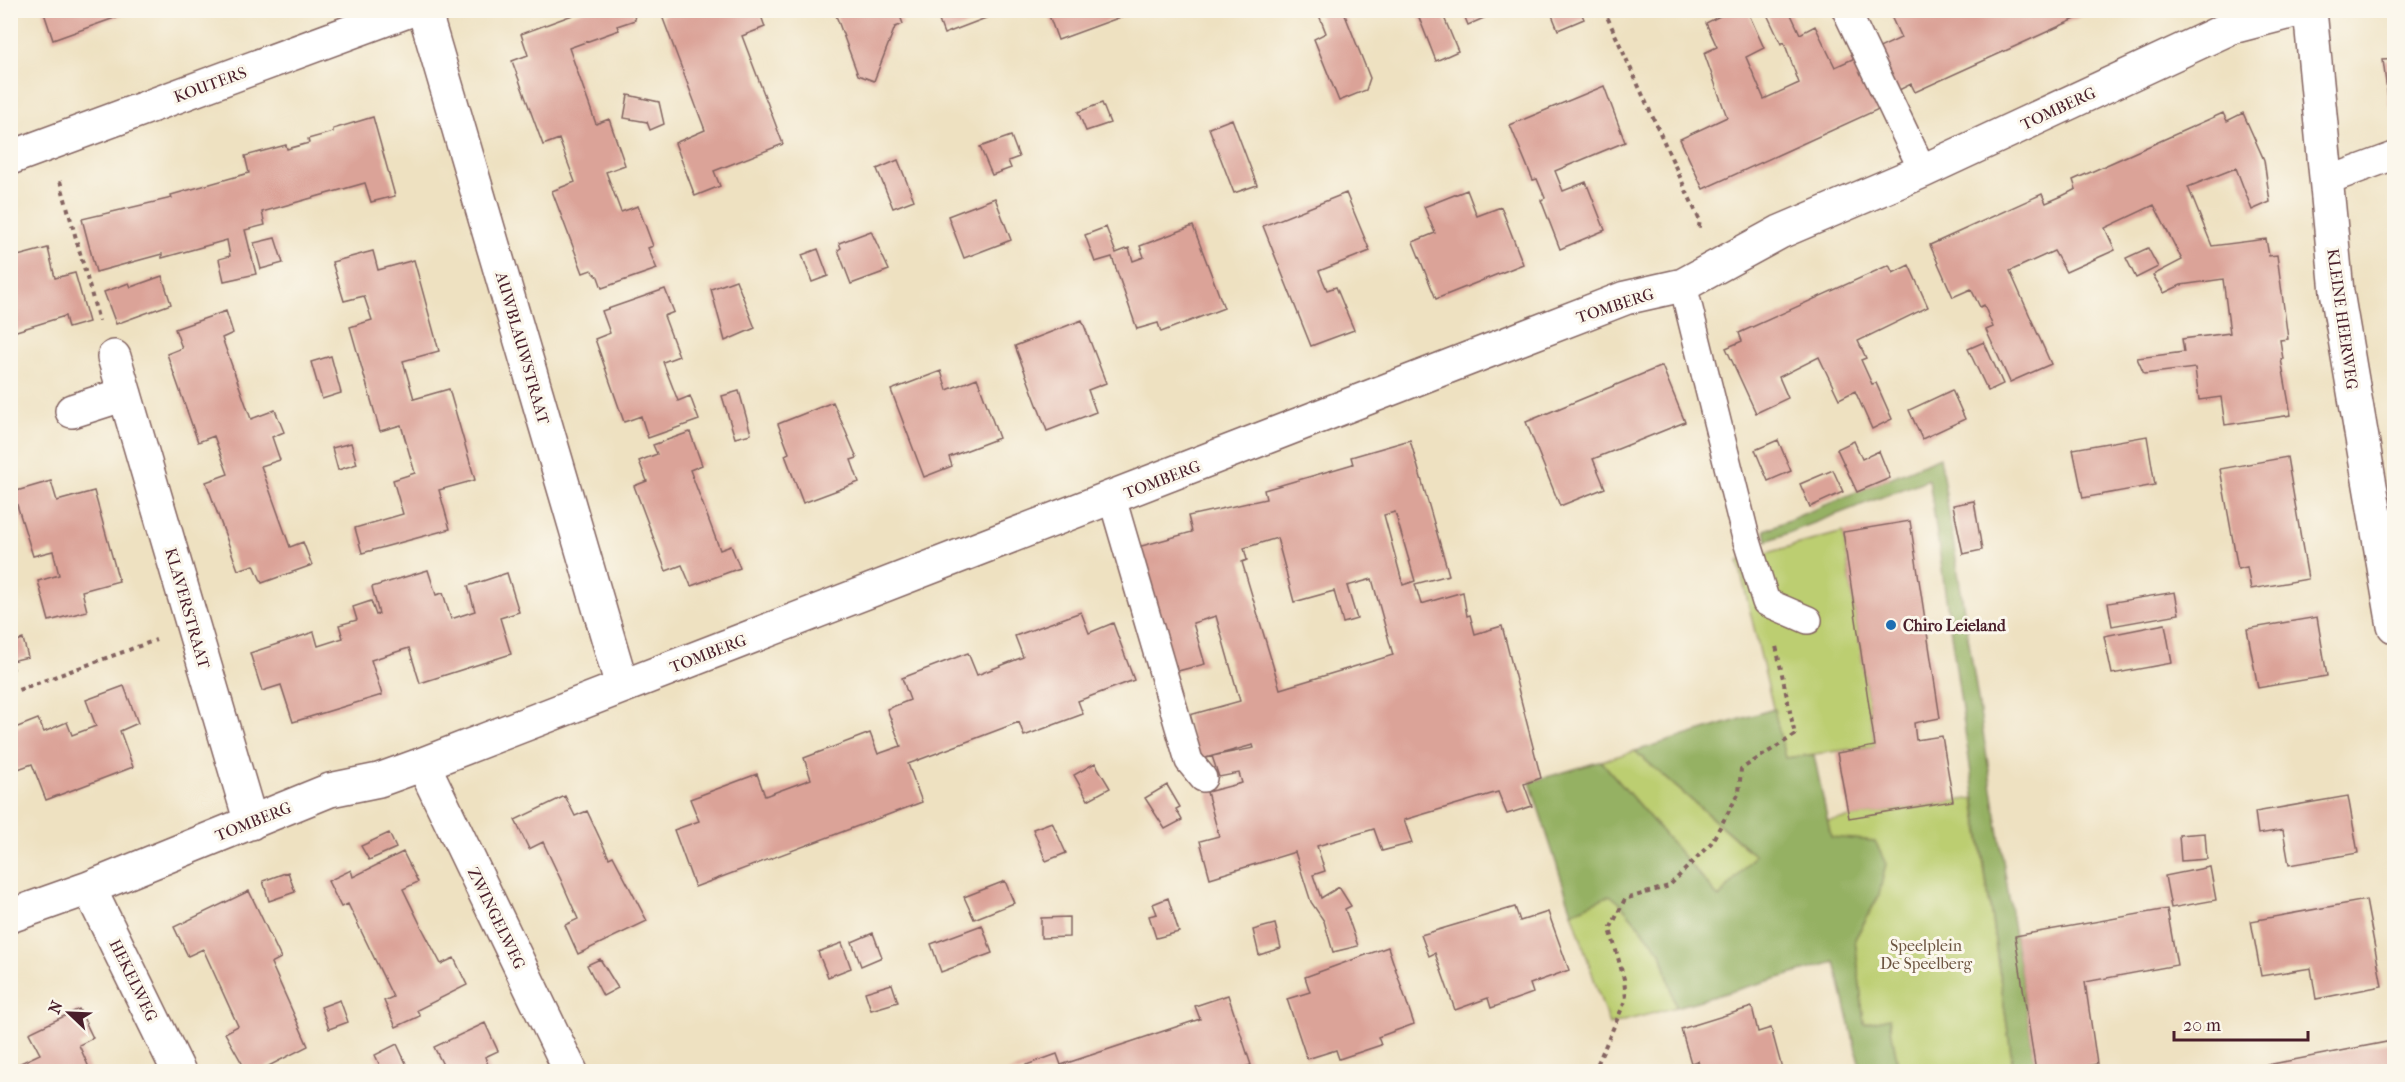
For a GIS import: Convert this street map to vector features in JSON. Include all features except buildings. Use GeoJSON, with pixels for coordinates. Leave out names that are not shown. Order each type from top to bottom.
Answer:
{"type":"FeatureCollection","features":[{"type":"Feature","properties":{"kind":"street","name":"KOUTERS"},"geometry":{"type":"LineString","coordinates":[[10,158],[410,10]]}},
{"type":"Feature","properties":{"kind":"street","name":"AUWBLAUWSTRAAT"},"geometry":{"type":"LineString","coordinates":[[424,10],[622,686]]}},
{"type":"Feature","properties":{"kind":"street","name":"TOMBERG"},"geometry":{"type":"LineString","coordinates":[[10,916],[89,888],[330,790],[379,780],[423,764],[1625,298],[1692,281],[1780,232],[1923,171],[2232,27],[2298,10]]}},
{"type":"Feature","properties":{"kind":"street","name":"KLEINE HEERWEG"},"geometry":{"type":"LineString","coordinates":[[2310,10],[2337,292],[2393,612]]}},
{"type":"Feature","properties":{"kind":"street","name":"KLAVERSTRAAT"},"geometry":{"type":"LineString","coordinates":[[114,357],[251,822]]}},
{"type":"Feature","properties":{"kind":"street"},"geometry":{"type":"LineString","coordinates":[[72,411],[125,394]]}},
{"type":"Feature","properties":{"kind":"street","name":"ZWINGELWEG"},"geometry":{"type":"LineString","coordinates":[[423,764],[571,1071]]}},
{"type":"Feature","properties":{"kind":"street","name":"HEKELWEG"},"geometry":{"type":"LineString","coordinates":[[89,888],[179,1071]]}},
{"type":"Feature","properties":{"kind":"lane"},"geometry":{"type":"LineString","coordinates":[[1846,10],[1923,171]]}},
{"type":"Feature","properties":{"kind":"lane"},"geometry":{"type":"LineString","coordinates":[[2326,181],[2394,156]]}},
{"type":"Feature","properties":{"kind":"lane"},"geometry":{"type":"LineString","coordinates":[[1692,281],[1743,527],[1766,603],[1808,620]]}},
{"type":"Feature","properties":{"kind":"lane"},"geometry":{"type":"LineString","coordinates":[[1112,498],[1189,761],[1203,778]]}},
{"type":"Feature","properties":{"kind":"path"},"geometry":{"type":"LineString","coordinates":[[1604,10],[1700,221],[1692,259],[1692,281]]}},
{"type":"Feature","properties":{"kind":"path"},"geometry":{"type":"LineString","coordinates":[[50,143],[107,348],[114,357]]}},
{"type":"Feature","properties":{"kind":"path"},"geometry":{"type":"LineString","coordinates":[[1594,1071],[1626,999],[1624,979],[1610,929],[1625,899],[1669,886],[1711,843],[1739,793],[1741,769],[1795,735],[1766,603]]}},
{"type":"Feature","properties":{"kind":"path"},"geometry":{"type":"LineString","coordinates":[[10,693],[193,626]]}},
{"type":"Feature","properties":{"kind":"green space"},"geometry":{"type":"Polygon","coordinates":[[[1940,457],[2036,1071],[1993,1071],[2013,1067],[1929,479],[1767,541],[1765,530],[1940,457]]]}},
{"type":"Feature","properties":{"kind":"green space"},"geometry":{"type":"Polygon","coordinates":[[[1843,532],[1875,746],[1785,758],[1738,561],[1843,532]]]}},
{"type":"Feature","properties":{"kind":"green space"},"geometry":{"type":"Polygon","coordinates":[[[1774,709],[1785,758],[1814,755],[1831,837],[1875,841],[1886,864],[1879,895],[1855,939],[1864,1024],[1889,1018],[1899,1071],[1861,1071],[1835,962],[1676,1007],[1661,952],[1621,904],[1610,895],[1572,912],[1530,782],[1601,761],[1719,898],[1755,855],[1635,751],[1774,709]]]}},
{"type":"Feature","properties":{"kind":"green space"},"geometry":{"type":"Polygon","coordinates":[[[1635,751],[1755,856],[1719,898],[1601,761],[1635,751]]]}},
{"type":"Feature","properties":{"kind":"green space","name":"Speelplein De Speelberg"},"geometry":{"type":"Polygon","coordinates":[[[1974,798],[2013,1067],[1993,1072],[1899,1071],[1889,1019],[1864,1024],[1855,939],[1879,896],[1875,841],[1831,838],[1827,821],[1974,798]]]}},
{"type":"Feature","properties":{"kind":"green space"},"geometry":{"type":"Polygon","coordinates":[[[1610,895],[1621,904],[1661,952],[1676,1007],[1609,1025],[1572,912],[1610,895]]]}},
{"type":"Feature","properties":{"kind":"place","name":"Chiro Leieland"},"geometry":{"type":"Point","coordinates":[1891,625]}}]}
